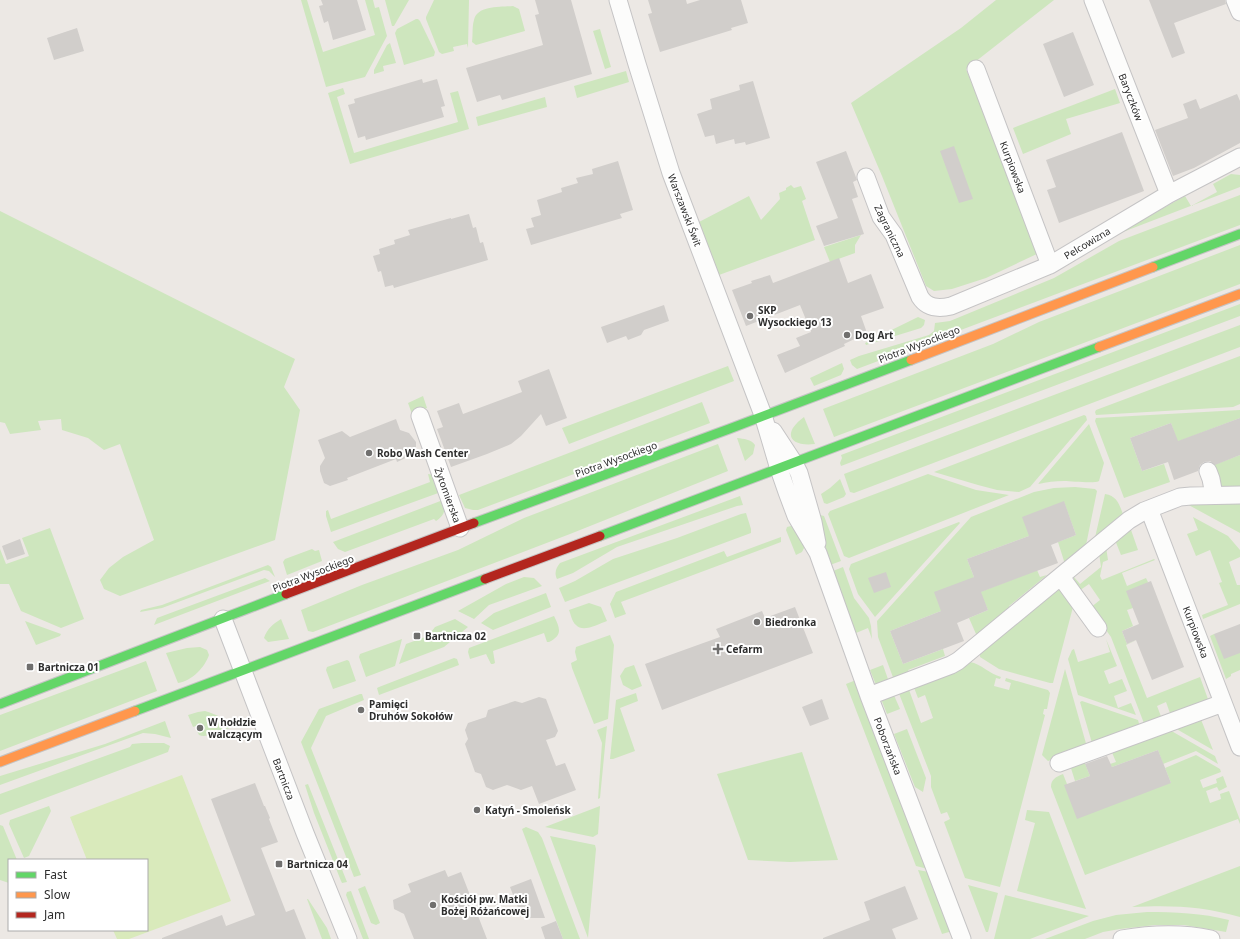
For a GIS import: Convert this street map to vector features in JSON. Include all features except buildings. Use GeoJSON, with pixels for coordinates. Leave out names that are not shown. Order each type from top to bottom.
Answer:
{"type":"FeatureCollection","features":[{"type":"Feature","properties":{"kind":"main road","name":"Piotra Wysockiego"},"geometry":{"type":"LineString","coordinates":[[0,704],[460,528],[1240,234]]}},
{"type":"Feature","properties":{"kind":"main road"},"geometry":{"type":"LineString","coordinates":[[0,762],[1240,294]]}},
{"type":"Feature","properties":{"kind":"street","name":"Warszawski Świt"},"geometry":{"type":"LineString","coordinates":[[618,0],[671,173],[763,415]]}},
{"type":"Feature","properties":{"kind":"street","name":"Baryczków"},"geometry":{"type":"LineString","coordinates":[[1094,0],[1169,194]]}},
{"type":"Feature","properties":{"kind":"street"},"geometry":{"type":"LineString","coordinates":[[1235,0],[1240,12]]}},
{"type":"Feature","properties":{"kind":"street","name":"Kurpiowska"},"geometry":{"type":"LineString","coordinates":[[976,69],[1050,265]]}},
{"type":"Feature","properties":{"kind":"street","name":"Pelcowizna"},"geometry":{"type":"LineString","coordinates":[[926,305],[938,308],[951,306],[1050,265],[1169,194],[1240,157]]}},
{"type":"Feature","properties":{"kind":"street","name":"Zagraniczna"},"geometry":{"type":"LineString","coordinates":[[866,177],[881,218],[894,235],[920,297],[926,305]]}},
{"type":"Feature","properties":{"kind":"street","name":"Poborzańska"},"geometry":{"type":"LineString","coordinates":[[763,415],[786,466],[796,516],[818,553],[957,938]]}},
{"type":"Feature","properties":{"kind":"street","name":"Żytomierska"},"geometry":{"type":"LineString","coordinates":[[420,416],[460,528]]}},
{"type":"Feature","properties":{"kind":"street"},"geometry":{"type":"LineString","coordinates":[[1208,471],[1212,479],[1214,495]]}},
{"type":"Feature","properties":{"kind":"street"},"geometry":{"type":"LineString","coordinates":[[869,696],[958,661],[1129,520],[1150,513],[1184,496],[1240,495]]}},
{"type":"Feature","properties":{"kind":"street","name":"Kurpiowska"},"geometry":{"type":"LineString","coordinates":[[1150,513],[1240,747]]}},
{"type":"Feature","properties":{"kind":"street"},"geometry":{"type":"LineString","coordinates":[[1061,577],[1098,628]]}},
{"type":"Feature","properties":{"kind":"street","name":"Bartnicza"},"geometry":{"type":"LineString","coordinates":[[223,619],[305,833],[348,939]]}},
{"type":"Feature","properties":{"kind":"street"},"geometry":{"type":"LineString","coordinates":[[1059,763],[1223,703]]}},
{"type":"Feature","properties":{"kind":"street"},"geometry":{"type":"LineString","coordinates":[[1122,939],[1182,935],[1211,939]]}},
{"type":"Feature","properties":{"kind":"green space"},"geometry":{"type":"Polygon","coordinates":[[[301,0],[307,0],[323,52],[375,35],[365,0],[373,0],[375,8],[379,7],[387,36],[365,77],[326,87],[301,0]]]}},
{"type":"Feature","properties":{"kind":"green space"},"geometry":{"type":"Polygon","coordinates":[[[385,0],[409,0],[394,26],[392,26],[385,0]]]}},
{"type":"Feature","properties":{"kind":"green space"},"geometry":{"type":"Polygon","coordinates":[[[434,0],[469,0],[468,48],[467,44],[453,47],[454,51],[442,54],[439,52],[426,19],[434,0]]]}},
{"type":"Feature","properties":{"kind":"green space"},"geometry":{"type":"Polygon","coordinates":[[[996,0],[1054,0],[966,69],[1039,253],[986,278],[952,289],[934,291],[926,286],[851,103],[961,28],[996,0]]]}},
{"type":"Feature","properties":{"kind":"green space"},"geometry":{"type":"Polygon","coordinates":[[[513,6],[519,9],[525,31],[476,45],[472,42],[473,22],[476,15],[484,9],[513,6]]]}},
{"type":"Feature","properties":{"kind":"green space"},"geometry":{"type":"Polygon","coordinates":[[[416,19],[420,21],[435,52],[434,56],[404,65],[395,33],[397,29],[416,19]]]}},
{"type":"Feature","properties":{"kind":"green space"},"geometry":{"type":"Polygon","coordinates":[[[600,29],[611,67],[605,69],[593,31],[600,29]]]}},
{"type":"Feature","properties":{"kind":"green space"},"geometry":{"type":"Polygon","coordinates":[[[390,43],[396,63],[383,66],[384,71],[374,74],[374,70],[387,45],[390,43]]]}},
{"type":"Feature","properties":{"kind":"green space"},"geometry":{"type":"Polygon","coordinates":[[[626,71],[629,82],[577,98],[574,86],[626,71]]]}},
{"type":"Feature","properties":{"kind":"green space"},"geometry":{"type":"Polygon","coordinates":[[[343,88],[345,94],[337,97],[354,153],[458,122],[450,93],[458,91],[469,129],[350,164],[328,93],[343,88]]]}},
{"type":"Feature","properties":{"kind":"green space"},"geometry":{"type":"Polygon","coordinates":[[[1115,89],[1120,103],[1066,119],[1071,134],[1023,154],[1013,128],[1115,89]]]}},
{"type":"Feature","properties":{"kind":"green space"},"geometry":{"type":"Polygon","coordinates":[[[545,97],[547,107],[478,126],[476,117],[545,97]]]}},
{"type":"Feature","properties":{"kind":"green space"},"geometry":{"type":"Polygon","coordinates":[[[1231,174],[1240,175],[1240,187],[1192,205],[1217,192],[1213,184],[1231,174]]]}},
{"type":"Feature","properties":{"kind":"green space"},"geometry":{"type":"Polygon","coordinates":[[[791,185],[794,188],[801,186],[806,199],[802,201],[815,240],[719,275],[699,222],[749,196],[761,220],[780,199],[779,193],[786,190],[786,188],[791,185]]]}},
{"type":"Feature","properties":{"kind":"green space"},"geometry":{"type":"Polygon","coordinates":[[[1240,195],[1240,225],[857,369],[852,365],[850,360],[859,356],[929,335],[934,331],[935,323],[950,321],[1054,278],[1119,241],[1240,195]]]}},
{"type":"Feature","properties":{"kind":"green space"},"geometry":{"type":"Polygon","coordinates":[[[1185,196],[1191,206],[1115,235],[1185,196]]]}},
{"type":"Feature","properties":{"kind":"green space"},"geometry":{"type":"Polygon","coordinates":[[[0,211],[295,359],[284,387],[300,410],[275,540],[120,596],[104,589],[100,580],[109,568],[123,557],[154,540],[120,444],[104,450],[88,438],[62,430],[61,419],[38,421],[41,430],[10,434],[5,423],[0,422],[0,211]]]}},
{"type":"Feature","properties":{"kind":"green space"},"geometry":{"type":"Polygon","coordinates":[[[861,235],[855,245],[855,253],[830,262],[824,247],[861,235]]]}},
{"type":"Feature","properties":{"kind":"green space"},"geometry":{"type":"Polygon","coordinates":[[[1240,245],[1240,284],[834,437],[823,409],[993,344],[1039,322],[1240,245]]]}},
{"type":"Feature","properties":{"kind":"green space"},"geometry":{"type":"Polygon","coordinates":[[[1240,304],[1240,316],[841,466],[841,455],[1240,304]]]}},
{"type":"Feature","properties":{"kind":"green space"},"geometry":{"type":"Polygon","coordinates":[[[918,317],[925,320],[924,325],[921,328],[866,345],[865,343],[918,317]]]}},
{"type":"Feature","properties":{"kind":"green space"},"geometry":{"type":"Polygon","coordinates":[[[1240,325],[1240,347],[854,493],[850,492],[844,474],[1240,325]]]}},
{"type":"Feature","properties":{"kind":"green space"},"geometry":{"type":"Polygon","coordinates":[[[1240,356],[1240,404],[1233,407],[1096,415],[1096,410],[1240,356]]]}},
{"type":"Feature","properties":{"kind":"green space"},"geometry":{"type":"Polygon","coordinates":[[[842,363],[844,369],[841,375],[814,386],[810,378],[842,363]]]}},
{"type":"Feature","properties":{"kind":"green space"},"geometry":{"type":"Polygon","coordinates":[[[728,366],[734,381],[569,444],[562,428],[728,366]]]}},
{"type":"Feature","properties":{"kind":"green space"},"geometry":{"type":"Polygon","coordinates":[[[423,396],[427,408],[412,414],[408,403],[423,396]]]}},
{"type":"Feature","properties":{"kind":"green space"},"geometry":{"type":"Polygon","coordinates":[[[702,402],[710,423],[478,510],[465,508],[459,495],[702,402]]]}},
{"type":"Feature","properties":{"kind":"green space"},"geometry":{"type":"Polygon","coordinates":[[[1240,410],[1240,418],[1177,442],[1171,423],[1130,438],[1142,471],[1164,464],[1170,482],[1124,498],[1095,421],[1096,418],[1240,410]]]}},
{"type":"Feature","properties":{"kind":"green space"},"geometry":{"type":"Polygon","coordinates":[[[1084,415],[1086,416],[1087,420],[1030,487],[1019,492],[997,490],[934,472],[1084,415]]]}},
{"type":"Feature","properties":{"kind":"green space"},"geometry":{"type":"Polygon","coordinates":[[[804,417],[815,444],[799,443],[794,441],[792,438],[791,433],[793,428],[804,417]]]}},
{"type":"Feature","properties":{"kind":"green space"},"geometry":{"type":"Polygon","coordinates":[[[1089,424],[1104,463],[1099,481],[1057,481],[1038,484],[1089,424]]]}},
{"type":"Feature","properties":{"kind":"green space"},"geometry":{"type":"Polygon","coordinates":[[[737,438],[749,440],[755,445],[753,454],[745,461],[737,438]]]}},
{"type":"Feature","properties":{"kind":"green space"},"geometry":{"type":"Polygon","coordinates":[[[718,444],[728,471],[570,534],[313,632],[308,631],[301,610],[362,585],[458,550],[524,518],[718,444]]]}},
{"type":"Feature","properties":{"kind":"green space"},"geometry":{"type":"Polygon","coordinates":[[[1240,455],[1240,489],[1221,489],[1211,466],[1240,455]]]}},
{"type":"Feature","properties":{"kind":"green space"},"geometry":{"type":"Polygon","coordinates":[[[428,474],[434,475],[441,492],[331,532],[326,511],[328,510],[331,519],[430,482],[428,474]]]}},
{"type":"Feature","properties":{"kind":"green space"},"geometry":{"type":"Polygon","coordinates":[[[928,474],[976,490],[1009,495],[849,558],[844,556],[828,514],[830,511],[928,474]]]}},
{"type":"Feature","properties":{"kind":"green space"},"geometry":{"type":"Polygon","coordinates":[[[840,479],[846,494],[844,497],[827,504],[824,503],[821,494],[840,479]]]}},
{"type":"Feature","properties":{"kind":"green space"},"geometry":{"type":"Polygon","coordinates":[[[1075,487],[1095,489],[1097,491],[1085,550],[1066,562],[1064,561],[1058,542],[1076,535],[1064,502],[1029,536],[967,559],[974,577],[941,611],[890,631],[903,664],[943,649],[945,656],[908,670],[910,674],[894,680],[878,637],[877,621],[971,517],[1034,492],[1054,488],[1075,487]]]}},
{"type":"Feature","properties":{"kind":"green space"},"geometry":{"type":"Polygon","coordinates":[[[1105,494],[1115,499],[1123,514],[1094,542],[1105,494]]]}},
{"type":"Feature","properties":{"kind":"green space"},"geometry":{"type":"Polygon","coordinates":[[[740,496],[743,505],[617,547],[573,573],[557,579],[556,571],[560,563],[740,496]]]}},
{"type":"Feature","properties":{"kind":"green space"},"geometry":{"type":"Polygon","coordinates":[[[443,500],[445,506],[444,512],[436,521],[434,519],[345,552],[338,549],[333,542],[443,500]]]}},
{"type":"Feature","properties":{"kind":"green space"},"geometry":{"type":"Polygon","coordinates":[[[1240,500],[1240,533],[1185,503],[1240,500]]]}},
{"type":"Feature","properties":{"kind":"green space"},"geometry":{"type":"Polygon","coordinates":[[[746,513],[751,533],[565,602],[559,588],[575,581],[613,559],[746,513]]]}},
{"type":"Feature","properties":{"kind":"green space"},"geometry":{"type":"Polygon","coordinates":[[[817,516],[824,516],[841,561],[830,565],[817,516]]]}},
{"type":"Feature","properties":{"kind":"green space"},"geometry":{"type":"Polygon","coordinates":[[[1193,517],[1228,536],[1240,550],[1240,557],[1229,562],[1237,585],[1240,585],[1240,604],[1203,619],[1202,615],[1228,605],[1219,583],[1222,582],[1210,550],[1196,556],[1187,534],[1198,530],[1193,517]]]}},
{"type":"Feature","properties":{"kind":"green space"},"geometry":{"type":"Polygon","coordinates":[[[959,522],[960,523],[875,617],[858,594],[849,569],[851,564],[959,522]]]}},
{"type":"Feature","properties":{"kind":"green space"},"geometry":{"type":"Polygon","coordinates":[[[795,525],[805,546],[802,552],[796,555],[786,530],[787,527],[795,525]]]}},
{"type":"Feature","properties":{"kind":"green space"},"geometry":{"type":"Polygon","coordinates":[[[1130,527],[1138,550],[1121,555],[1115,540],[1130,527]]]}},
{"type":"Feature","properties":{"kind":"green space"},"geometry":{"type":"Polygon","coordinates":[[[50,528],[84,619],[61,628],[21,611],[9,584],[0,584],[0,549],[6,564],[29,556],[22,538],[50,528]]]}},
{"type":"Feature","properties":{"kind":"green space"},"geometry":{"type":"Polygon","coordinates":[[[781,537],[781,542],[621,602],[626,614],[615,618],[610,604],[616,592],[724,551],[727,557],[781,537]]]}},
{"type":"Feature","properties":{"kind":"green space"},"geometry":{"type":"Polygon","coordinates":[[[1106,547],[1108,560],[1103,562],[1100,576],[1102,580],[1154,559],[1155,560],[1122,573],[1127,586],[1146,578],[1148,582],[1133,608],[1127,610],[1133,626],[1122,631],[1127,644],[1141,638],[1126,645],[1147,698],[1200,677],[1209,702],[1171,716],[1166,702],[1157,706],[1162,719],[1145,726],[1111,637],[1090,608],[1100,600],[1089,584],[1079,591],[1073,583],[1074,577],[1080,584],[1101,567],[1099,553],[1106,547]]]}},
{"type":"Feature","properties":{"kind":"green space"},"geometry":{"type":"Polygon","coordinates":[[[312,549],[315,551],[319,550],[322,561],[287,575],[283,562],[285,559],[312,549]]]}},
{"type":"Feature","properties":{"kind":"green space"},"geometry":{"type":"Polygon","coordinates":[[[268,565],[271,567],[275,577],[269,571],[264,570],[162,608],[140,612],[141,610],[162,605],[268,565]]]}},
{"type":"Feature","properties":{"kind":"green space"},"geometry":{"type":"Polygon","coordinates":[[[843,567],[854,598],[869,618],[872,639],[868,628],[856,633],[833,571],[843,567]]]}},
{"type":"Feature","properties":{"kind":"green space"},"geometry":{"type":"Polygon","coordinates":[[[1037,570],[1040,577],[1047,575],[1009,606],[1011,610],[979,635],[976,634],[969,618],[988,610],[980,592],[1037,570]]]}},
{"type":"Feature","properties":{"kind":"green space"},"geometry":{"type":"Polygon","coordinates":[[[524,577],[534,578],[542,586],[489,605],[474,619],[458,611],[506,584],[524,577]]]}},
{"type":"Feature","properties":{"kind":"green space"},"geometry":{"type":"Polygon","coordinates":[[[265,578],[270,581],[154,625],[157,618],[265,578]]]}},
{"type":"Feature","properties":{"kind":"green space"},"geometry":{"type":"Polygon","coordinates":[[[1057,588],[1064,591],[1073,607],[1053,683],[999,669],[980,657],[980,652],[1057,588]]]}},
{"type":"Feature","properties":{"kind":"green space"},"geometry":{"type":"Polygon","coordinates":[[[546,593],[551,607],[493,630],[481,623],[494,613],[546,593]]]}},
{"type":"Feature","properties":{"kind":"green space"},"geometry":{"type":"Polygon","coordinates":[[[589,603],[601,607],[607,621],[587,628],[579,627],[574,622],[569,610],[589,603]]]}},
{"type":"Feature","properties":{"kind":"green space"},"geometry":{"type":"Polygon","coordinates":[[[554,616],[558,624],[559,631],[557,637],[549,642],[547,642],[544,633],[493,651],[495,663],[493,664],[491,664],[486,654],[470,659],[468,652],[469,648],[554,616]]]}},
{"type":"Feature","properties":{"kind":"green space"},"geometry":{"type":"Polygon","coordinates":[[[281,619],[289,639],[268,642],[264,638],[267,632],[281,619]]]}},
{"type":"Feature","properties":{"kind":"green space"},"geometry":{"type":"Polygon","coordinates":[[[455,619],[468,627],[444,647],[399,664],[406,644],[428,636],[435,627],[455,619]]]}},
{"type":"Feature","properties":{"kind":"green space"},"geometry":{"type":"Polygon","coordinates":[[[25,621],[61,634],[60,636],[36,645],[25,621]]]}},
{"type":"Feature","properties":{"kind":"green space"},"geometry":{"type":"Polygon","coordinates":[[[1214,634],[1240,653],[1240,670],[1231,674],[1231,676],[1226,679],[1210,636],[1214,634]]]}},
{"type":"Feature","properties":{"kind":"green space"},"geometry":{"type":"Polygon","coordinates":[[[610,635],[614,645],[608,719],[594,724],[571,663],[577,660],[575,652],[576,647],[610,635]]]}},
{"type":"Feature","properties":{"kind":"green space"},"geometry":{"type":"Polygon","coordinates":[[[402,639],[395,666],[366,677],[359,657],[360,654],[402,639]]]}},
{"type":"Feature","properties":{"kind":"green space"},"geometry":{"type":"Polygon","coordinates":[[[1106,639],[1117,666],[1104,671],[1109,684],[1122,679],[1127,691],[1114,696],[1118,708],[1131,703],[1136,715],[1078,695],[1068,659],[1072,650],[1074,649],[1078,662],[1110,652],[1106,639]]]}},
{"type":"Feature","properties":{"kind":"green space"},"geometry":{"type":"Polygon","coordinates":[[[200,647],[207,650],[209,655],[207,660],[197,673],[183,682],[178,683],[166,653],[187,648],[200,647]]]}},
{"type":"Feature","properties":{"kind":"green space"},"geometry":{"type":"Polygon","coordinates":[[[454,658],[457,659],[459,665],[379,695],[377,688],[379,687],[454,658]]]}},
{"type":"Feature","properties":{"kind":"green space"},"geometry":{"type":"Polygon","coordinates":[[[347,660],[349,661],[356,681],[333,689],[326,670],[327,667],[347,660]]]}},
{"type":"Feature","properties":{"kind":"green space"},"geometry":{"type":"Polygon","coordinates":[[[146,661],[157,691],[0,751],[0,715],[146,661]]]}},
{"type":"Feature","properties":{"kind":"green space"},"geometry":{"type":"Polygon","coordinates":[[[970,662],[1001,677],[1000,679],[996,678],[994,686],[1009,690],[1011,683],[1005,681],[1006,678],[1048,690],[1050,693],[1047,709],[1044,709],[1043,714],[1045,715],[1000,887],[965,878],[944,822],[950,819],[947,812],[941,814],[931,787],[931,776],[898,691],[908,687],[921,723],[933,718],[925,695],[918,698],[913,685],[970,662]]]}},
{"type":"Feature","properties":{"kind":"green space"},"geometry":{"type":"Polygon","coordinates":[[[634,665],[642,686],[632,690],[623,685],[620,676],[625,668],[634,665]]]}},
{"type":"Feature","properties":{"kind":"green space"},"geometry":{"type":"Polygon","coordinates":[[[883,665],[889,682],[876,685],[870,670],[883,665]]]}},
{"type":"Feature","properties":{"kind":"green space"},"geometry":{"type":"Polygon","coordinates":[[[1065,669],[1087,747],[1048,761],[1042,755],[1065,669]]]}},
{"type":"Feature","properties":{"kind":"green space"},"geometry":{"type":"Polygon","coordinates":[[[856,680],[928,869],[916,866],[846,684],[856,680]]]}},
{"type":"Feature","properties":{"kind":"green space"},"geometry":{"type":"Polygon","coordinates":[[[636,693],[638,701],[620,708],[635,751],[610,759],[616,700],[636,693]]]}},
{"type":"Feature","properties":{"kind":"green space"},"geometry":{"type":"Polygon","coordinates":[[[893,693],[900,709],[887,714],[881,699],[893,693]]]}},
{"type":"Feature","properties":{"kind":"green space"},"geometry":{"type":"Polygon","coordinates":[[[362,694],[364,700],[326,716],[311,748],[361,875],[354,877],[301,742],[319,709],[362,694]]]}},
{"type":"Feature","properties":{"kind":"green space"},"geometry":{"type":"Polygon","coordinates":[[[1082,701],[1138,720],[1140,727],[1092,743],[1080,702],[1082,701]]]}},
{"type":"Feature","properties":{"kind":"green space"},"geometry":{"type":"Polygon","coordinates":[[[205,711],[220,717],[235,726],[212,735],[199,735],[197,731],[202,729],[199,725],[193,727],[188,715],[205,711]]]}},
{"type":"Feature","properties":{"kind":"green space"},"geometry":{"type":"Polygon","coordinates":[[[1200,717],[1213,750],[1173,727],[1200,717]]]}},
{"type":"Feature","properties":{"kind":"green space"},"geometry":{"type":"Polygon","coordinates":[[[165,721],[171,738],[143,733],[0,785],[0,776],[105,744],[165,721]]]}},
{"type":"Feature","properties":{"kind":"green space"},"geometry":{"type":"Polygon","coordinates":[[[607,726],[600,798],[598,799],[602,743],[597,730],[607,726]]]}},
{"type":"Feature","properties":{"kind":"green space"},"geometry":{"type":"Polygon","coordinates":[[[907,729],[926,778],[923,792],[915,787],[894,734],[907,729]]]}},
{"type":"Feature","properties":{"kind":"green space"},"geometry":{"type":"Polygon","coordinates":[[[1168,729],[1215,756],[1218,764],[1196,751],[1163,764],[1158,750],[1112,767],[1110,764],[1116,762],[1111,750],[1168,729]]]}},
{"type":"Feature","properties":{"kind":"green space"},"geometry":{"type":"Polygon","coordinates":[[[164,743],[170,746],[168,752],[0,815],[0,794],[130,747],[132,744],[164,743]]]}},
{"type":"Feature","properties":{"kind":"green space"},"geometry":{"type":"Polygon","coordinates":[[[802,752],[838,860],[790,862],[748,860],[717,774],[802,752]]]}},
{"type":"Feature","properties":{"kind":"green space"},"geometry":{"type":"Polygon","coordinates":[[[1196,755],[1220,769],[1221,772],[1200,780],[1203,788],[1217,783],[1216,779],[1223,776],[1227,787],[1219,791],[1217,787],[1206,791],[1210,803],[1221,799],[1220,794],[1229,791],[1240,820],[1240,824],[1238,819],[1085,875],[1051,787],[1053,780],[1063,774],[1067,784],[1171,783],[1165,768],[1196,755]]]}},
{"type":"Feature","properties":{"kind":"green space"},"geometry":{"type":"Polygon","coordinates":[[[1084,761],[1090,776],[1075,781],[1070,765],[1084,761]]]}},
{"type":"Feature","properties":{"kind":"green space"},"geometry":{"type":"Polygon","coordinates":[[[182,775],[231,901],[129,939],[117,939],[113,931],[148,931],[148,859],[87,859],[70,817],[182,775]]]}},
{"type":"Feature","properties":{"kind":"green space"},"geometry":{"type":"Polygon","coordinates":[[[308,784],[347,882],[342,883],[341,881],[314,813],[305,785],[308,784]]]}},
{"type":"Feature","properties":{"kind":"green space"},"geometry":{"type":"Polygon","coordinates":[[[49,806],[51,811],[29,856],[24,858],[9,824],[10,820],[49,806]]]}},
{"type":"Feature","properties":{"kind":"green space"},"geometry":{"type":"Polygon","coordinates":[[[600,806],[598,834],[593,837],[545,827],[600,806]]]}},
{"type":"Feature","properties":{"kind":"green space"},"geometry":{"type":"Polygon","coordinates":[[[1027,810],[1049,812],[1086,909],[1017,891],[1035,823],[1025,820],[1027,810]]]}},
{"type":"Feature","properties":{"kind":"green space"},"geometry":{"type":"Polygon","coordinates":[[[0,825],[3,826],[17,859],[8,859],[8,883],[0,880],[0,825]]]}},
{"type":"Feature","properties":{"kind":"green space"},"geometry":{"type":"Polygon","coordinates":[[[526,827],[538,832],[542,838],[580,939],[563,939],[522,829],[526,827]]]}},
{"type":"Feature","properties":{"kind":"green space"},"geometry":{"type":"Polygon","coordinates":[[[550,836],[595,845],[596,849],[588,938],[550,836]]]}},
{"type":"Feature","properties":{"kind":"green space"},"geometry":{"type":"Polygon","coordinates":[[[1240,866],[1240,917],[1199,908],[1160,906],[1132,907],[1240,866]]]}},
{"type":"Feature","properties":{"kind":"green space"},"geometry":{"type":"Polygon","coordinates":[[[918,870],[929,872],[951,929],[949,932],[942,934],[918,870]]]}},
{"type":"Feature","properties":{"kind":"green space"},"geometry":{"type":"Polygon","coordinates":[[[968,885],[998,893],[988,932],[986,932],[968,885]]]}},
{"type":"Feature","properties":{"kind":"green space"},"geometry":{"type":"Polygon","coordinates":[[[365,886],[380,923],[376,925],[371,923],[358,889],[365,886]]]}},
{"type":"Feature","properties":{"kind":"green space"},"geometry":{"type":"Polygon","coordinates":[[[351,891],[369,939],[363,939],[346,895],[347,892],[351,891]]]}},
{"type":"Feature","properties":{"kind":"green space"},"geometry":{"type":"Polygon","coordinates":[[[1005,895],[1089,916],[1030,939],[994,939],[1005,895]]]}},
{"type":"Feature","properties":{"kind":"green space"},"geometry":{"type":"Polygon","coordinates":[[[307,899],[327,928],[331,939],[322,939],[307,899]]]}},
{"type":"Feature","properties":{"kind":"green space"},"geometry":{"type":"Polygon","coordinates":[[[1147,912],[1188,913],[1229,920],[1226,932],[1184,925],[1155,925],[1103,932],[1085,939],[1045,939],[1093,921],[1116,915],[1147,912]]]}},
{"type":"Feature","properties":{"kind":"traffic: fast"},"geometry":{"type":"LineString","coordinates":[[1153,267],[1240,234]]}},
{"type":"Feature","properties":{"kind":"traffic: fast"},"geometry":{"type":"LineString","coordinates":[[600,536],[1099,347]]}},
{"type":"Feature","properties":{"kind":"traffic: fast"},"geometry":{"type":"LineString","coordinates":[[474,523],[911,360]]}},
{"type":"Feature","properties":{"kind":"traffic: fast"},"geometry":{"type":"LineString","coordinates":[[135,711],[485,579]]}},
{"type":"Feature","properties":{"kind":"traffic: fast"},"geometry":{"type":"LineString","coordinates":[[0,704],[286,594]]}},
{"type":"Feature","properties":{"kind":"traffic: slow"},"geometry":{"type":"LineString","coordinates":[[911,360],[1153,267]]}},
{"type":"Feature","properties":{"kind":"traffic: slow"},"geometry":{"type":"LineString","coordinates":[[1099,347],[1240,294]]}},
{"type":"Feature","properties":{"kind":"traffic: slow"},"geometry":{"type":"LineString","coordinates":[[0,762],[135,711]]}},
{"type":"Feature","properties":{"kind":"traffic: jam"},"geometry":{"type":"LineString","coordinates":[[286,594],[474,523]]}},
{"type":"Feature","properties":{"kind":"traffic: jam"},"geometry":{"type":"LineString","coordinates":[[485,579],[600,536]]}},
{"type":"Feature","properties":{"kind":"place","name":"SKP Wysockiego 13"},"geometry":{"type":"Point","coordinates":[750,316]}},
{"type":"Feature","properties":{"kind":"place","name":"Dog Art"},"geometry":{"type":"Point","coordinates":[847,335]}},
{"type":"Feature","properties":{"kind":"place","name":"Robo Wash Center"},"geometry":{"type":"Point","coordinates":[369,453]}},
{"type":"Feature","properties":{"kind":"place","name":"Biedronka"},"geometry":{"type":"Point","coordinates":[757,622]}},
{"type":"Feature","properties":{"kind":"place","name":"Bartnicza 02"},"geometry":{"type":"Point","coordinates":[417,636]}},
{"type":"Feature","properties":{"kind":"place","name":"Cefarm"},"geometry":{"type":"Point","coordinates":[718,649]}},
{"type":"Feature","properties":{"kind":"place","name":"Bartnicza 01"},"geometry":{"type":"Point","coordinates":[30,667]}},
{"type":"Feature","properties":{"kind":"place","name":"Pamięci Druhów Sokołów"},"geometry":{"type":"Point","coordinates":[361,710]}},
{"type":"Feature","properties":{"kind":"place","name":"W hołdzie walczącym"},"geometry":{"type":"Point","coordinates":[200,728]}},
{"type":"Feature","properties":{"kind":"place","name":"Katyń - Smoleńsk"},"geometry":{"type":"Point","coordinates":[477,810]}},
{"type":"Feature","properties":{"kind":"place","name":"Bartnicza 04"},"geometry":{"type":"Point","coordinates":[279,864]}},
{"type":"Feature","properties":{"kind":"place","name":"Kościół pw. Matki Bożej Różańcowej"},"geometry":{"type":"Point","coordinates":[433,905]}}]}
